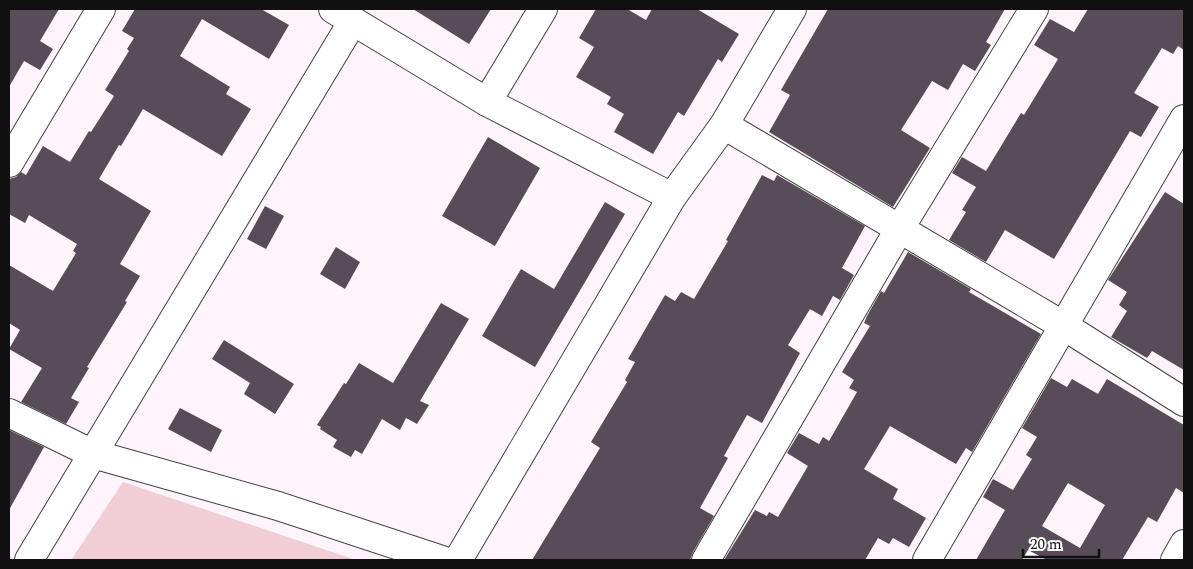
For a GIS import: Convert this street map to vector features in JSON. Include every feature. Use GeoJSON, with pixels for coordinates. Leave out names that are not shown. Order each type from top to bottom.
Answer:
{"type":"FeatureCollection","features":[{"type":"Feature","properties":{"kind":"street"},"geometry":{"type":"LineString","coordinates":[[9,163],[100,9]]}},
{"type":"Feature","properties":{"kind":"street"},"geometry":{"type":"LineString","coordinates":[[488,102],[543,9]]}},
{"type":"Feature","properties":{"kind":"street"},"geometry":{"type":"LineString","coordinates":[[458,560],[672,197],[724,125],[792,9]]}},
{"type":"Feature","properties":{"kind":"street"},"geometry":{"type":"LineString","coordinates":[[706,560],[900,228],[1034,9]]}},
{"type":"Feature","properties":{"kind":"street"},"geometry":{"type":"LineString","coordinates":[[29,560],[93,454],[343,15],[488,102],[672,197]]}},
{"type":"Feature","properties":{"kind":"street"},"geometry":{"type":"LineString","coordinates":[[927,560],[1184,119]]}},
{"type":"Feature","properties":{"kind":"street"},"geometry":{"type":"LineString","coordinates":[[724,125],[1064,326],[1184,402]]}},
{"type":"Feature","properties":{"kind":"street"},"geometry":{"type":"LineString","coordinates":[[9,413],[93,454],[278,506],[442,560]]}},
{"type":"Feature","properties":{"kind":"street"},"geometry":{"type":"LineString","coordinates":[[1175,560],[1184,544]]}},
{"type":"Feature","properties":{"kind":"shaded area"},"geometry":{"type":"Polygon","coordinates":[[[123,482],[356,560],[71,560],[123,482]]]}},
{"type":"Feature","properties":{"kind":"building"},"geometry":{"type":"Polygon","coordinates":[[[9,9],[59,9],[40,41],[53,49],[40,70],[24,61],[9,87],[9,9]]]}},
{"type":"Feature","properties":{"kind":"building"},"geometry":{"type":"Polygon","coordinates":[[[135,9],[261,9],[289,25],[269,59],[202,19],[180,56],[230,87],[226,94],[251,109],[222,156],[143,109],[99,179],[151,211],[120,264],[140,276],[71,398],[79,402],[66,424],[21,402],[42,368],[9,349],[20,330],[9,323],[9,265],[53,291],[76,253],[73,251],[77,244],[29,215],[25,223],[9,214],[9,179],[16,177],[21,172],[26,175],[43,146],[70,162],[114,96],[105,90],[129,51],[127,49],[134,38],[122,31],[135,9]]]}},
{"type":"Feature","properties":{"kind":"building"},"geometry":{"type":"Polygon","coordinates":[[[413,9],[491,9],[469,44],[413,9]]]}},
{"type":"Feature","properties":{"kind":"building"},"geometry":{"type":"Polygon","coordinates":[[[596,9],[627,9],[646,20],[652,9],[697,9],[739,34],[722,62],[718,59],[684,116],[678,112],[653,154],[614,132],[624,114],[607,104],[611,97],[576,77],[594,47],[579,38],[596,9]]]}},
{"type":"Feature","properties":{"kind":"building"},"geometry":{"type":"Polygon","coordinates":[[[828,9],[1005,9],[986,42],[991,45],[975,71],[963,64],[948,90],[932,81],[901,130],[930,148],[893,207],[769,132],[790,95],[781,90],[828,9]]]}},
{"type":"Feature","properties":{"kind":"building"},"geometry":{"type":"Polygon","coordinates":[[[1088,9],[1184,9],[1184,50],[1178,46],[1173,54],[1162,48],[1134,93],[1159,107],[1141,137],[1130,131],[1054,259],[1005,230],[986,262],[949,240],[966,212],[962,210],[976,187],[952,173],[962,157],[986,171],[1021,113],[1024,115],[1058,59],[1034,45],[1050,19],[1074,32],[1088,9]]]}},
{"type":"Feature","properties":{"kind":"building"},"geometry":{"type":"Polygon","coordinates":[[[488,137],[540,168],[495,246],[442,216],[488,137]]]}},
{"type":"Feature","properties":{"kind":"building"},"geometry":{"type":"Polygon","coordinates":[[[762,175],[774,181],[777,175],[865,226],[842,268],[854,275],[840,300],[833,296],[822,316],[810,309],[788,345],[800,353],[762,423],[747,415],[724,456],[728,458],[700,508],[714,516],[690,560],[532,560],[600,448],[591,442],[627,382],[625,380],[635,362],[628,359],[665,295],[675,301],[681,292],[694,299],[728,241],[726,240],[762,175]]]}},
{"type":"Feature","properties":{"kind":"building"},"geometry":{"type":"Polygon","coordinates":[[[1165,192],[1184,204],[1184,370],[1152,351],[1147,358],[1111,337],[1127,311],[1119,305],[1127,292],[1108,280],[1165,192]]]}},
{"type":"Feature","properties":{"kind":"building"},"geometry":{"type":"Polygon","coordinates":[[[605,202],[625,214],[535,367],[482,336],[521,269],[554,289],[605,202]]]}},
{"type":"Feature","properties":{"kind":"building"},"geometry":{"type":"Polygon","coordinates":[[[265,206],[284,216],[266,249],[247,239],[265,206]]]}},
{"type":"Feature","properties":{"kind":"building"},"geometry":{"type":"Polygon","coordinates":[[[336,247],[360,262],[345,289],[320,274],[336,247]]]}},
{"type":"Feature","properties":{"kind":"building"},"geometry":{"type":"Polygon","coordinates":[[[908,252],[971,289],[969,292],[1041,334],[972,452],[966,448],[956,464],[890,426],[864,469],[898,489],[893,499],[926,518],[909,547],[893,538],[889,544],[878,538],[865,560],[724,560],[755,510],[767,516],[769,512],[778,517],[808,466],[787,453],[799,433],[819,444],[823,437],[829,441],[857,392],[849,388],[854,380],[842,372],[870,326],[864,323],[867,316],[881,291],[884,293],[908,252]]]}},
{"type":"Feature","properties":{"kind":"building"},"geometry":{"type":"Polygon","coordinates":[[[441,303],[469,319],[420,401],[429,405],[417,424],[406,418],[400,430],[382,419],[362,454],[355,450],[351,457],[333,447],[337,440],[317,425],[359,363],[393,383],[441,303]]]}},
{"type":"Feature","properties":{"kind":"building"},"geometry":{"type":"Polygon","coordinates":[[[224,340],[294,384],[275,414],[244,394],[250,383],[212,359],[224,340]]]}},
{"type":"Feature","properties":{"kind":"building"},"geometry":{"type":"Polygon","coordinates":[[[1051,378],[1067,387],[1072,379],[1098,394],[1107,379],[1184,425],[1184,493],[1176,488],[1157,522],[1148,517],[1122,560],[1047,560],[1028,550],[1022,560],[976,560],[1005,510],[983,497],[993,479],[1013,490],[1032,459],[1026,455],[1037,437],[1022,428],[1051,378]],[[1068,483],[1042,526],[1080,548],[1105,505],[1068,483]]]}},
{"type":"Feature","properties":{"kind":"building"},"geometry":{"type":"Polygon","coordinates":[[[180,408],[222,430],[211,452],[168,429],[180,408]]]}},
{"type":"Feature","properties":{"kind":"building"},"geometry":{"type":"Polygon","coordinates":[[[9,430],[44,447],[9,510],[9,430]]]}}]}
